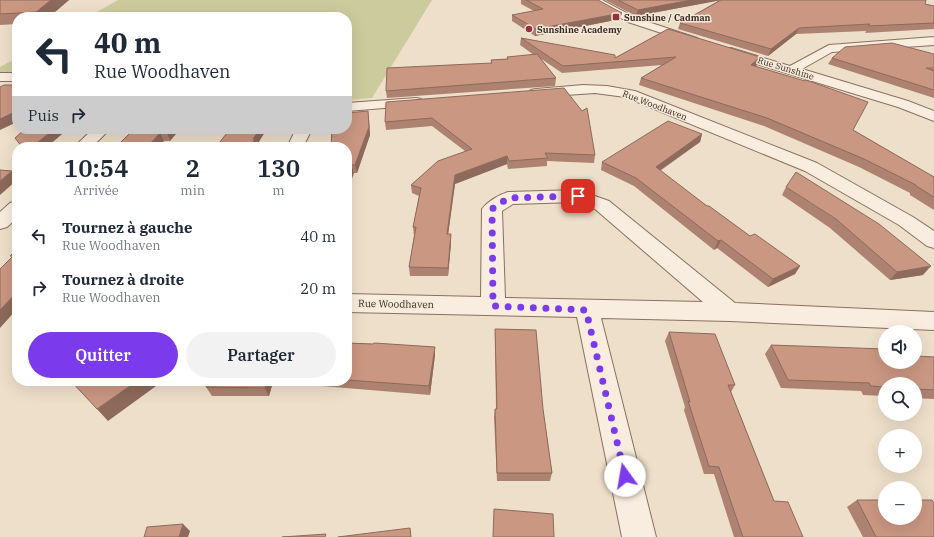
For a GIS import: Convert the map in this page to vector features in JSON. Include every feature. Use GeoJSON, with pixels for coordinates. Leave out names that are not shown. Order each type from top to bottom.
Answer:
{"type":"FeatureCollection","features":[{"type":"Feature","properties":{"kind":"street"},"geometry":{"type":"LineString","coordinates":[[594,0],[632,20],[707,45]]}},
{"type":"Feature","properties":{"kind":"street"},"geometry":{"type":"LineString","coordinates":[[792,70],[829,49],[934,41]]}},
{"type":"Feature","properties":{"kind":"street"},"geometry":{"type":"LineString","coordinates":[[905,43],[934,53]]}},
{"type":"Feature","properties":{"kind":"street","name":"Rue Sunshine"},"geometry":{"type":"LineString","coordinates":[[721,49],[903,104],[934,116]]}},
{"type":"Feature","properties":{"kind":"street"},"geometry":{"type":"LineString","coordinates":[[0,78],[12,78]]}},
{"type":"Feature","properties":{"kind":"street","name":"Rue Woodhaven"},"geometry":{"type":"LineString","coordinates":[[525,94],[594,88],[613,89],[630,94],[811,167],[906,221],[934,241]]}},
{"type":"Feature","properties":{"kind":"street"},"geometry":{"type":"LineString","coordinates":[[352,108],[432,101]]}},
{"type":"Feature","properties":{"kind":"street"},"geometry":{"type":"LineString","coordinates":[[88,142],[96,134]]}},
{"type":"Feature","properties":{"kind":"street"},"geometry":{"type":"LineString","coordinates":[[493,306],[492,209],[508,198],[578,196],[602,204],[730,312]]}},
{"type":"Feature","properties":{"kind":"street"},"geometry":{"type":"LineString","coordinates":[[0,223],[12,212]]}},
{"type":"Feature","properties":{"kind":"street","name":"Rue Woodhaven"},"geometry":{"type":"LineString","coordinates":[[352,303],[493,306],[586,310],[730,312],[934,321]]}},
{"type":"Feature","properties":{"kind":"street"},"geometry":{"type":"LineString","coordinates":[[586,310],[639,537]]}},
{"type":"Feature","properties":{"kind":"green space"},"geometry":{"type":"Polygon","coordinates":[[[118,0],[432,0],[372,98],[352,100],[352,12],[97,12],[118,0]]]}},
{"type":"Feature","properties":{"kind":"green space"},"geometry":{"type":"Polygon","coordinates":[[[12,61],[12,72],[0,72],[0,67],[12,61]]]}},
{"type":"Feature","properties":{"kind":"building"},"geometry":{"type":"Polygon","coordinates":[[[0,0],[51,0],[36,12],[12,12],[12,13],[0,14],[0,0]]]}},
{"type":"Feature","properties":{"kind":"building"},"geometry":{"type":"Polygon","coordinates":[[[526,0],[598,0],[622,13],[536,29],[512,15],[543,9],[526,0]]]}},
{"type":"Feature","properties":{"kind":"building"},"geometry":{"type":"Polygon","coordinates":[[[618,0],[691,0],[638,10],[618,0]]]}},
{"type":"Feature","properties":{"kind":"building"},"geometry":{"type":"Polygon","coordinates":[[[721,0],[926,0],[925,4],[934,6],[934,23],[868,26],[870,24],[799,28],[771,49],[680,23],[721,0]]]}},
{"type":"Feature","properties":{"kind":"building"},"geometry":{"type":"Polygon","coordinates":[[[668,29],[760,57],[751,65],[805,81],[806,80],[868,102],[853,130],[934,177],[934,197],[916,185],[864,159],[767,118],[641,78],[676,57],[563,66],[521,38],[615,55],[615,58],[668,29]]]}},
{"type":"Feature","properties":{"kind":"building"},"geometry":{"type":"Polygon","coordinates":[[[892,43],[934,54],[934,68],[926,68],[934,71],[934,90],[832,58],[845,47],[892,43]]]}},
{"type":"Feature","properties":{"kind":"building"},"geometry":{"type":"Polygon","coordinates":[[[537,54],[556,78],[386,91],[387,68],[492,63],[491,60],[508,59],[507,57],[537,54]]]}},
{"type":"Feature","properties":{"kind":"building"},"geometry":{"type":"Polygon","coordinates":[[[4,85],[12,85],[12,113],[0,119],[0,87],[4,85]]]}},
{"type":"Feature","properties":{"kind":"building"},"geometry":{"type":"Polygon","coordinates":[[[564,88],[582,111],[587,108],[595,155],[545,153],[548,158],[509,161],[507,156],[455,175],[447,234],[451,234],[448,268],[409,267],[416,227],[413,227],[421,188],[411,185],[438,161],[472,149],[432,118],[385,122],[386,102],[564,88]]]}},
{"type":"Feature","properties":{"kind":"building"},"geometry":{"type":"Polygon","coordinates":[[[368,111],[369,127],[355,165],[352,165],[352,142],[331,142],[332,134],[352,134],[352,113],[368,111]]]}},
{"type":"Feature","properties":{"kind":"building"},"geometry":{"type":"Polygon","coordinates":[[[668,121],[702,134],[656,167],[707,206],[750,236],[755,234],[800,266],[773,279],[721,240],[718,241],[636,178],[602,162],[668,121]]]}},
{"type":"Feature","properties":{"kind":"building"},"geometry":{"type":"Polygon","coordinates":[[[19,134],[48,134],[38,142],[18,142],[15,138],[19,134]]]}},
{"type":"Feature","properties":{"kind":"building"},"geometry":{"type":"Polygon","coordinates":[[[129,134],[159,134],[152,142],[121,142],[129,134]]]}},
{"type":"Feature","properties":{"kind":"building"},"geometry":{"type":"Polygon","coordinates":[[[226,134],[256,134],[253,139],[255,139],[253,142],[220,142],[226,134]]]}},
{"type":"Feature","properties":{"kind":"building"},"geometry":{"type":"Polygon","coordinates":[[[0,170],[12,171],[0,181],[0,170]]]}},
{"type":"Feature","properties":{"kind":"building"},"geometry":{"type":"Polygon","coordinates":[[[796,172],[879,224],[931,266],[897,272],[836,219],[786,187],[796,172]]]}},
{"type":"Feature","properties":{"kind":"building"},"geometry":{"type":"Polygon","coordinates":[[[12,257],[12,297],[0,310],[0,269],[12,257]]]}},
{"type":"Feature","properties":{"kind":"building"},"geometry":{"type":"Polygon","coordinates":[[[495,329],[536,330],[543,409],[552,473],[497,473],[495,329]]]}},
{"type":"Feature","properties":{"kind":"building"},"geometry":{"type":"Polygon","coordinates":[[[669,332],[715,334],[735,385],[728,385],[774,501],[788,502],[803,537],[743,537],[719,467],[709,466],[688,401],[690,402],[669,332]]]}},
{"type":"Feature","properties":{"kind":"building"},"geometry":{"type":"Polygon","coordinates":[[[352,343],[374,343],[435,347],[429,386],[352,380],[352,343]]]}},
{"type":"Feature","properties":{"kind":"building"},"geometry":{"type":"Polygon","coordinates":[[[771,345],[878,349],[878,369],[922,369],[922,356],[934,357],[934,390],[922,389],[922,377],[878,377],[878,386],[871,386],[869,383],[788,380],[771,345]]]}},
{"type":"Feature","properties":{"kind":"building"},"geometry":{"type":"Polygon","coordinates":[[[76,386],[130,386],[97,409],[76,386]]]}},
{"type":"Feature","properties":{"kind":"building"},"geometry":{"type":"Polygon","coordinates":[[[206,386],[266,386],[265,388],[206,386]]]}},
{"type":"Feature","properties":{"kind":"building"},"geometry":{"type":"Polygon","coordinates":[[[857,500],[878,500],[878,525],[922,525],[922,500],[932,500],[934,503],[934,537],[876,537],[857,500]]]}},
{"type":"Feature","properties":{"kind":"building"},"geometry":{"type":"Polygon","coordinates":[[[494,509],[553,514],[554,537],[493,537],[494,509]]]}},
{"type":"Feature","properties":{"kind":"building"},"geometry":{"type":"Polygon","coordinates":[[[183,524],[179,537],[144,537],[147,527],[183,524]]]}},
{"type":"Feature","properties":{"kind":"building"},"geometry":{"type":"Polygon","coordinates":[[[410,528],[411,537],[338,537],[410,528]]]}},
{"type":"Feature","properties":{"kind":"building"},"geometry":{"type":"Polygon","coordinates":[[[326,534],[325,537],[282,537],[326,534]]]}},
{"type":"Feature","properties":{"kind":"place","name":"Sunshine / Cadman"},"geometry":{"type":"Point","coordinates":[616,17]}},
{"type":"Feature","properties":{"kind":"place","name":"Sunshine Academy"},"geometry":{"type":"Point","coordinates":[529,29]}},
{"type":"Feature","properties":{"kind":"route"},"geometry":{"type":"LineString","coordinates":[[578,196],[508,198],[492,209],[493,306],[586,310],[625,476]]}}]}
